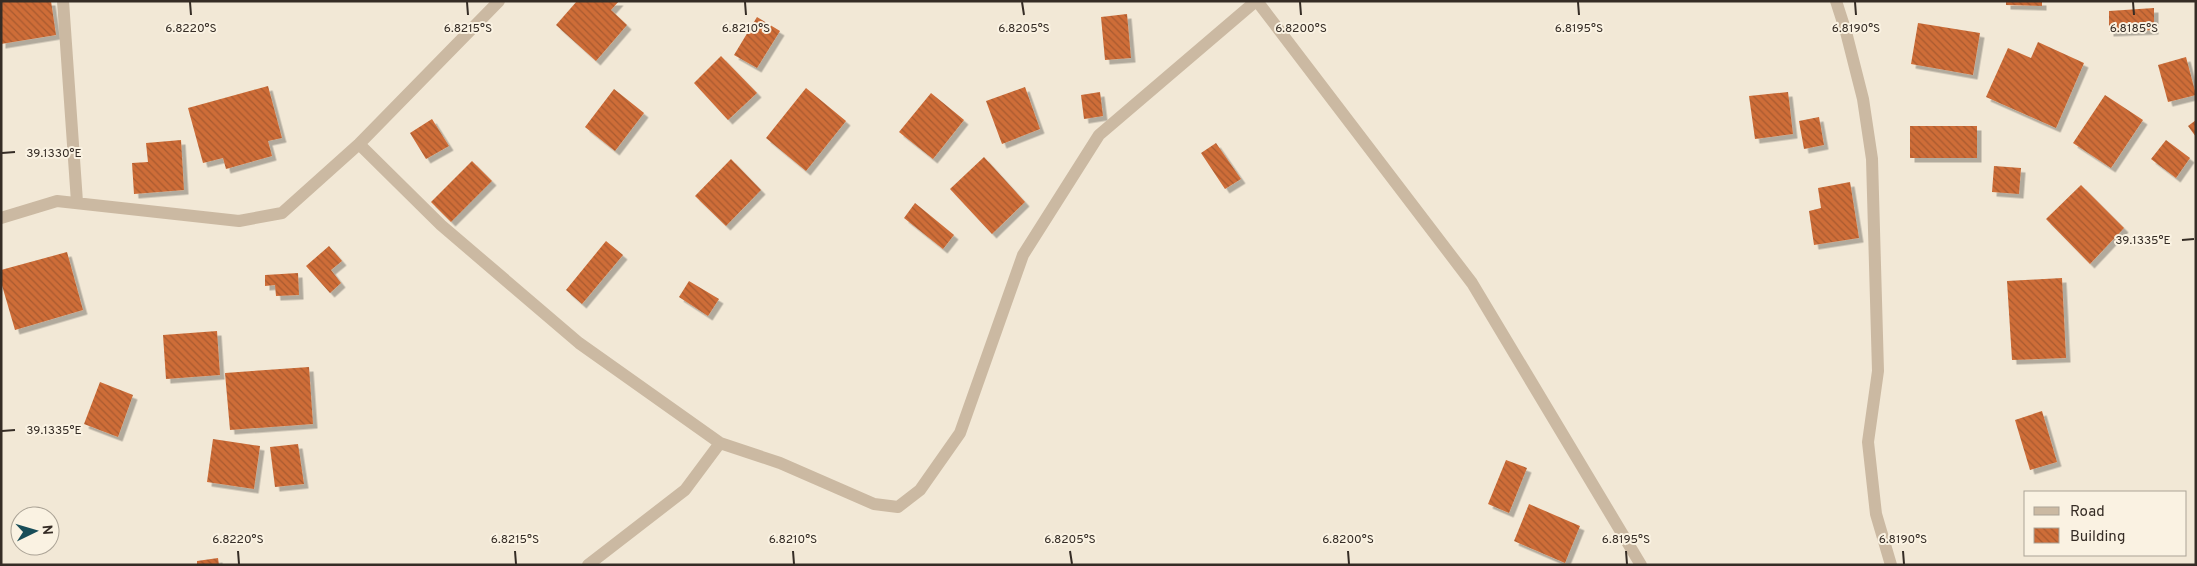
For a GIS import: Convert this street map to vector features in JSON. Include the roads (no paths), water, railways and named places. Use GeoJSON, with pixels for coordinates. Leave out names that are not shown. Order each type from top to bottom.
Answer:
{"type":"FeatureCollection","features":[{"type":"Feature","properties":{"kind":"street"},"geometry":{"type":"LineString","coordinates":[[63,1],[76,202]]}},
{"type":"Feature","properties":{"kind":"street"},"geometry":{"type":"LineString","coordinates":[[1,218],[57,201],[239,221],[282,213],[359,144],[499,1]]}},
{"type":"Feature","properties":{"kind":"street"},"geometry":{"type":"LineString","coordinates":[[359,144],[441,225],[579,343],[720,444],[780,463],[874,504],[898,507],[920,490],[960,433],[1024,255],[1099,135],[1257,1],[1472,283],[1641,565]]}},
{"type":"Feature","properties":{"kind":"street"},"geometry":{"type":"LineString","coordinates":[[1836,1],[1863,99],[1872,159],[1878,371],[1868,442],[1876,514],[1891,565]]}},
{"type":"Feature","properties":{"kind":"street"},"geometry":{"type":"LineString","coordinates":[[588,565],[685,490],[720,444]]}}]}
